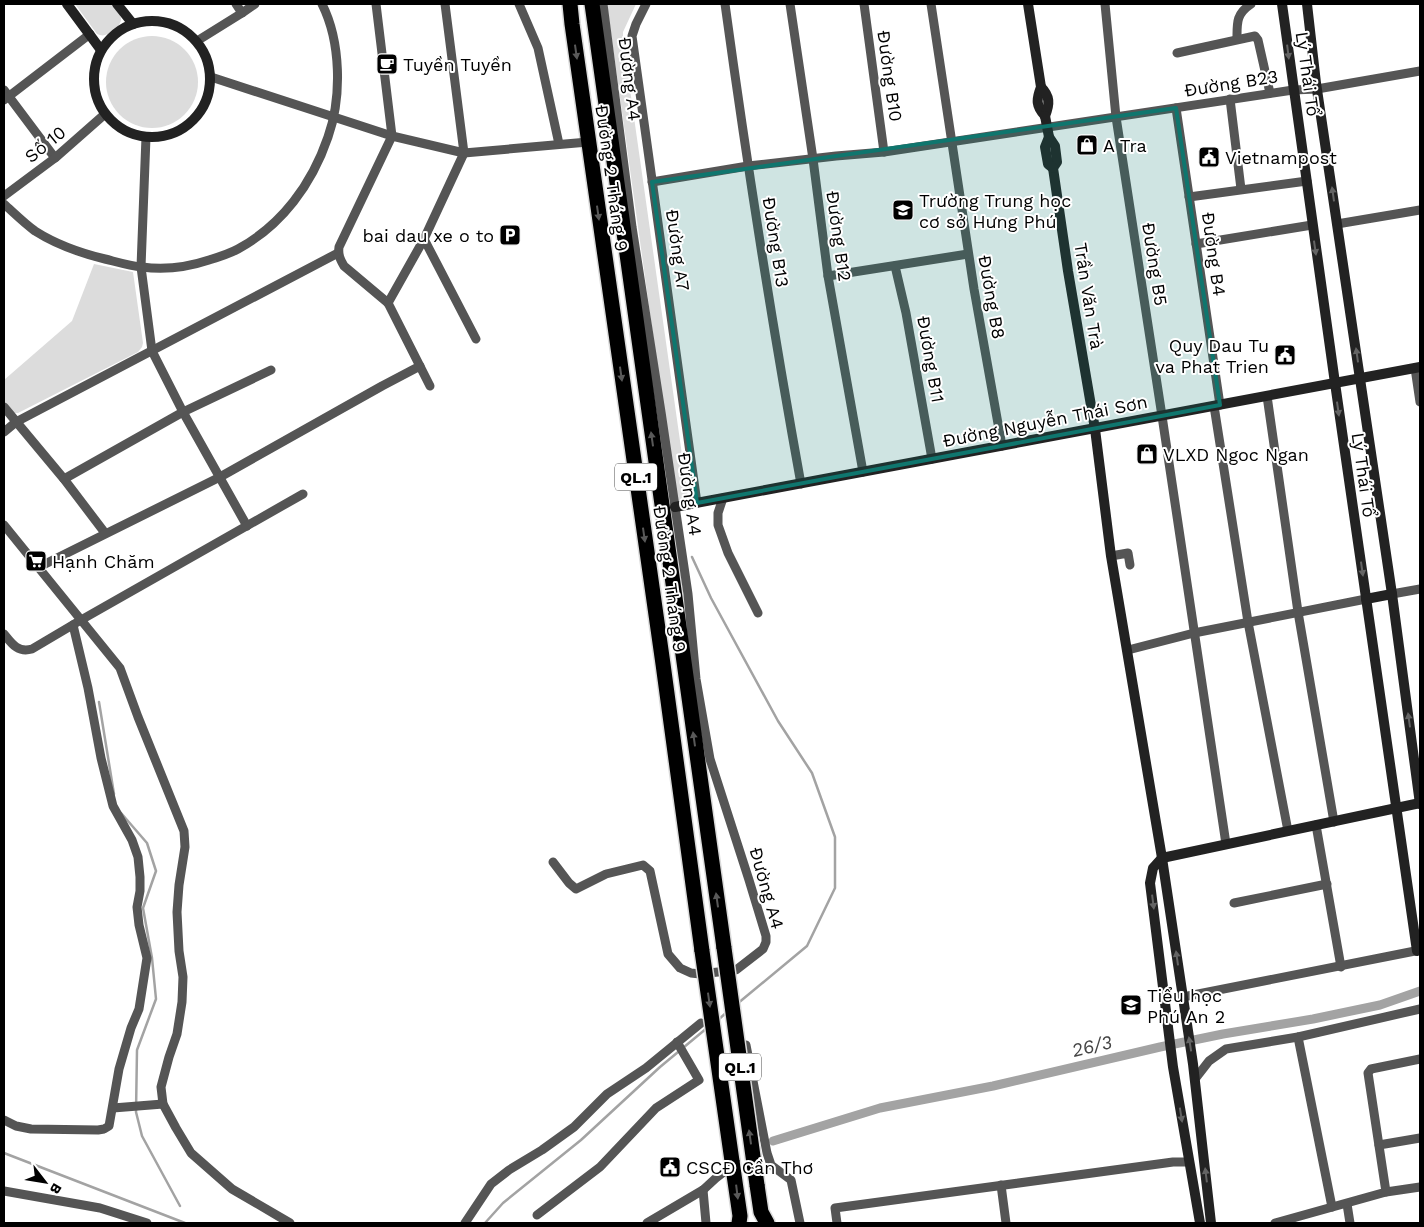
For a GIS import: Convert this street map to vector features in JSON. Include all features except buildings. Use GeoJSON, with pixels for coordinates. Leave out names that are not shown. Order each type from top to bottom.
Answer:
{"type":"FeatureCollection","features":[{"type":"Feature","properties":{"kind":"highway","name":"Đường 2 Tháng 9"},"geometry":{"type":"LineString","coordinates":[[570,4],[733,1163]]}},
{"type":"Feature","properties":{"kind":"highway","name":"Đường 2 Tháng 9"},"geometry":{"type":"LineString","coordinates":[[592,4],[757,1185],[761,1212],[767,1223]]}},
{"type":"Feature","properties":{"kind":"highway","name":"QL.1"},"geometry":{"type":"LineString","coordinates":[[733,1163],[740,1216],[739,1223]]}},
{"type":"Feature","properties":{"kind":"street"},"geometry":{"type":"LineString","coordinates":[[67,4],[101,50]]}},
{"type":"Feature","properties":{"kind":"street"},"geometry":{"type":"LineString","coordinates":[[118,4],[132,24]]}},
{"type":"Feature","properties":{"kind":"street"},"geometry":{"type":"LineString","coordinates":[[236,4],[242,13]]}},
{"type":"Feature","properties":{"kind":"street"},"geometry":{"type":"LineString","coordinates":[[197,41],[255,4]]}},
{"type":"Feature","properties":{"kind":"street"},"geometry":{"type":"LineString","coordinates":[[4,204],[25,224],[67,248],[141,267],[170,268],[196,264],[237,250],[270,228],[288,209],[314,172],[323,151],[334,116],[336,62],[333,36],[322,4]]}},
{"type":"Feature","properties":{"kind":"street"},"geometry":{"type":"LineString","coordinates":[[376,4],[392,136],[339,247],[338,253],[344,266],[388,303],[430,386]]}},
{"type":"Feature","properties":{"kind":"street"},"geometry":{"type":"LineString","coordinates":[[388,303],[424,239],[464,153],[445,4]]}},
{"type":"Feature","properties":{"kind":"street"},"geometry":{"type":"LineString","coordinates":[[519,4],[538,48],[559,144]]}},
{"type":"Feature","properties":{"kind":"street","name":"Đường A4"},"geometry":{"type":"LineString","coordinates":[[553,862],[569,884],[576,889],[606,874],[643,865],[650,871],[668,954],[680,968],[700,974],[736,970],[763,949],[766,942],[750,880],[710,759],[696,679],[688,594],[632,227],[603,4]]}},
{"type":"Feature","properties":{"kind":"street","name":"Đường A7"},"geometry":{"type":"LineString","coordinates":[[646,4],[632,36],[696,503]]}},
{"type":"Feature","properties":{"kind":"street","name":"Đường B13"},"geometry":{"type":"LineString","coordinates":[[724,4],[778,360],[801,484]]}},
{"type":"Feature","properties":{"kind":"street","name":"Đường B12"},"geometry":{"type":"LineString","coordinates":[[790,4],[828,276],[863,472]]}},
{"type":"Feature","properties":{"kind":"street","name":"Đường B10"},"geometry":{"type":"LineString","coordinates":[[864,4],[884,152]]}},
{"type":"Feature","properties":{"kind":"street","name":"Đường B8"},"geometry":{"type":"LineString","coordinates":[[931,4],[968,254],[1002,446]]}},
{"type":"Feature","properties":{"kind":"street","name":"Trần Văn Trà"},"geometry":{"type":"LineString","coordinates":[[1028,4],[1041,87],[1047,93],[1049,107],[1045,116],[1048,132],[1055,146],[1057,162],[1054,168],[1068,271],[1095,429],[1111,556],[1162,858],[1193,1064],[1206,1222]]}},
{"type":"Feature","properties":{"kind":"street","name":"Đường B5"},"geometry":{"type":"LineString","coordinates":[[1105,4],[1116,117],[1226,844]]}},
{"type":"Feature","properties":{"kind":"street"},"geometry":{"type":"LineString","coordinates":[[1237,40],[1238,20],[1244,8],[1251,4]]}},
{"type":"Feature","properties":{"kind":"street","name":"Lý Thái Tổ"},"geometry":{"type":"LineString","coordinates":[[1282,4],[1396,809],[1419,950]]}},
{"type":"Feature","properties":{"kind":"street","name":"Lý Thái Tổ"},"geometry":{"type":"LineString","coordinates":[[1307,4],[1317,89],[1392,594],[1420,804]]}},
{"type":"Feature","properties":{"kind":"street"},"geometry":{"type":"LineString","coordinates":[[150,20],[167,22],[184,30],[197,41],[207,58],[210,77],[208,95],[200,112],[188,126],[171,134],[146,138],[135,136],[118,127],[105,114],[97,99],[94,83],[95,66],[101,50],[114,34],[132,24],[150,20]]}},
{"type":"Feature","properties":{"kind":"street"},"geometry":{"type":"LineString","coordinates":[[55,158],[5,95],[90,34]]}},
{"type":"Feature","properties":{"kind":"street"},"geometry":{"type":"LineString","coordinates":[[1177,53],[1253,36],[1256,37],[1270,93]]}},
{"type":"Feature","properties":{"kind":"street","name":"Đường B23"},"geometry":{"type":"LineString","coordinates":[[652,182],[748,166],[884,152],[952,141],[1048,132],[1116,117],[1270,93],[1317,89],[1420,71]]}},
{"type":"Feature","properties":{"kind":"street"},"geometry":{"type":"LineString","coordinates":[[210,77],[392,136],[464,153],[588,142]]}},
{"type":"Feature","properties":{"kind":"street"},"geometry":{"type":"LineString","coordinates":[[1230,100],[1241,189]]}},
{"type":"Feature","properties":{"kind":"street","name":"Đường B4"},"geometry":{"type":"LineString","coordinates":[[1176,108],[1248,622],[1288,831]]}},
{"type":"Feature","properties":{"kind":"street","name":"Số 10"},"geometry":{"type":"LineString","coordinates":[[4,196],[55,158],[105,114]]}},
{"type":"Feature","properties":{"kind":"street"},"geometry":{"type":"LineString","coordinates":[[146,138],[141,267],[152,351],[183,412],[247,526]]}},
{"type":"Feature","properties":{"kind":"street"},"geometry":{"type":"LineString","coordinates":[[1189,197],[1307,181]]}},
{"type":"Feature","properties":{"kind":"street"},"geometry":{"type":"LineString","coordinates":[[1337,224],[1420,210]]}},
{"type":"Feature","properties":{"kind":"street"},"geometry":{"type":"LineString","coordinates":[[1196,244],[1312,226]]}},
{"type":"Feature","properties":{"kind":"street"},"geometry":{"type":"LineString","coordinates":[[424,239],[476,339]]}},
{"type":"Feature","properties":{"kind":"street"},"geometry":{"type":"LineString","coordinates":[[4,432],[16,422],[338,253]]}},
{"type":"Feature","properties":{"kind":"street"},"geometry":{"type":"LineString","coordinates":[[828,276],[968,254]]}},
{"type":"Feature","properties":{"kind":"street","name":"Đường B11"},"geometry":{"type":"LineString","coordinates":[[895,266],[906,313],[932,459]]}},
{"type":"Feature","properties":{"kind":"street"},"geometry":{"type":"LineString","coordinates":[[39,567],[220,477],[420,366]]}},
{"type":"Feature","properties":{"kind":"street"},"geometry":{"type":"LineString","coordinates":[[1417,368],[1420,402]]}},
{"type":"Feature","properties":{"kind":"street","name":"Đường Nguyễn Thái Sơn"},"geometry":{"type":"LineString","coordinates":[[675,507],[1417,368]]}},
{"type":"Feature","properties":{"kind":"street"},"geometry":{"type":"LineString","coordinates":[[64,479],[183,412],[271,370]]}},
{"type":"Feature","properties":{"kind":"street"},"geometry":{"type":"LineString","coordinates":[[1267,396],[1298,612],[1334,822]]}},
{"type":"Feature","properties":{"kind":"street"},"geometry":{"type":"LineString","coordinates":[[4,407],[64,479],[105,533]]}},
{"type":"Feature","properties":{"kind":"street"},"geometry":{"type":"LineString","coordinates":[[4,634],[16,647],[24,651],[32,649],[303,494]]}},
{"type":"Feature","properties":{"kind":"street"},"geometry":{"type":"LineString","coordinates":[[723,498],[718,513],[718,524],[728,553],[758,613]]}},
{"type":"Feature","properties":{"kind":"street"},"geometry":{"type":"LineString","coordinates":[[4,525],[39,567],[77,622],[120,668],[184,831],[185,847],[177,912],[179,951],[183,977],[182,1002],[177,1034],[161,1087],[163,1104],[191,1153],[232,1189],[290,1223]]}},
{"type":"Feature","properties":{"kind":"street"},"geometry":{"type":"LineString","coordinates":[[1111,556],[1128,553],[1130,565]]}},
{"type":"Feature","properties":{"kind":"street"},"geometry":{"type":"LineString","coordinates":[[1128,650],[1194,633],[1420,589]]}},
{"type":"Feature","properties":{"kind":"street"},"geometry":{"type":"LineString","coordinates":[[4,1120],[16,1126],[31,1129],[98,1130],[109,1126],[120,1069],[131,1028],[139,1008],[147,958],[139,925],[137,907],[140,892],[138,857],[132,840],[113,806],[77,622]]}},
{"type":"Feature","properties":{"kind":"street"},"geometry":{"type":"LineString","coordinates":[[1206,1222],[1189,1162],[1173,1067],[1150,883],[1154,868],[1162,858],[1420,804]]}},
{"type":"Feature","properties":{"kind":"street"},"geometry":{"type":"LineString","coordinates":[[1316,825],[1341,967]]}},
{"type":"Feature","properties":{"kind":"street"},"geometry":{"type":"LineString","coordinates":[[1234,904],[1327,884]]}},
{"type":"Feature","properties":{"kind":"street"},"geometry":{"type":"LineString","coordinates":[[1183,997],[1419,950]]}},
{"type":"Feature","properties":{"kind":"street"},"geometry":{"type":"LineString","coordinates":[[1195,1079],[1210,1061],[1226,1049],[1298,1037],[1420,1009]]}},
{"type":"Feature","properties":{"kind":"street"},"geometry":{"type":"LineString","coordinates":[[465,1223],[491,1184],[508,1170],[542,1150],[574,1127],[607,1094],[678,1044],[701,1023]]}},
{"type":"Feature","properties":{"kind":"street"},"geometry":{"type":"LineString","coordinates":[[1298,1037],[1332,1208]]}},
{"type":"Feature","properties":{"kind":"street"},"geometry":{"type":"LineString","coordinates":[[537,1215],[600,1167],[656,1108],[699,1080],[678,1044]]}},
{"type":"Feature","properties":{"kind":"street"},"geometry":{"type":"LineString","coordinates":[[746,1045],[767,1153],[771,1165],[791,1180],[800,1223]]}},
{"type":"Feature","properties":{"kind":"street"},"geometry":{"type":"LineString","coordinates":[[1386,1192],[1368,1073],[1369,1071],[1420,1059]]}},
{"type":"Feature","properties":{"kind":"street"},"geometry":{"type":"LineString","coordinates":[[113,1108],[163,1104]]}},
{"type":"Feature","properties":{"kind":"street"},"geometry":{"type":"LineString","coordinates":[[1379,1145],[1420,1138]]}},
{"type":"Feature","properties":{"kind":"street"},"geometry":{"type":"LineString","coordinates":[[837,1223],[835,1208],[1173,1162],[1189,1162]]}},
{"type":"Feature","properties":{"kind":"street"},"geometry":{"type":"LineString","coordinates":[[647,1223],[703,1190],[733,1163]]}},
{"type":"Feature","properties":{"kind":"street"},"geometry":{"type":"LineString","coordinates":[[1001,1185],[1006,1223]]}},
{"type":"Feature","properties":{"kind":"street"},"geometry":{"type":"LineString","coordinates":[[1275,1223],[1285,1222],[1386,1192],[1420,1187]]}},
{"type":"Feature","properties":{"kind":"street"},"geometry":{"type":"LineString","coordinates":[[703,1190],[706,1223]]}},
{"type":"Feature","properties":{"kind":"street"},"geometry":{"type":"LineString","coordinates":[[4,1191],[100,1208],[147,1223]]}},
{"type":"Feature","properties":{"kind":"street"},"geometry":{"type":"LineString","coordinates":[[1347,1204],[1350,1223]]}},
{"type":"Feature","properties":{"kind":"highlighted area"},"geometry":{"type":"Polygon","coordinates":[[[1176,108],[1220,405],[697,503],[652,182],[1176,108]]]}},
{"type":"Feature","properties":{"kind":"shaded area"},"geometry":{"type":"Polygon","coordinates":[[[75,4],[112,4],[121,21],[108,34],[97,34],[75,4]]]}},
{"type":"Feature","properties":{"kind":"shaded area"},"geometry":{"type":"Polygon","coordinates":[[[607,4],[636,4],[623,32],[623,40],[688,497],[685,501],[680,502],[676,500],[607,4]]]}},
{"type":"Feature","properties":{"kind":"shaded area"},"geometry":{"type":"Polygon","coordinates":[[[152,36],[170,39],[185,49],[195,64],[198,82],[195,100],[185,115],[170,125],[152,128],[134,125],[119,115],[109,100],[106,82],[109,64],[119,49],[134,39],[152,36]]]}},
{"type":"Feature","properties":{"kind":"shaded area"},"geometry":{"type":"Polygon","coordinates":[[[94,264],[133,272],[142,347],[138,352],[18,413],[14,413],[4,403],[4,380],[72,321],[94,264]]]}},
{"type":"Feature","properties":{"kind":"waterway"},"geometry":{"type":"LineString","coordinates":[[692,557],[711,598],[778,721],[812,773],[835,837],[835,888],[807,946],[737,1004]]}},
{"type":"Feature","properties":{"kind":"waterway"},"geometry":{"type":"LineString","coordinates":[[99,702],[114,794]]}},
{"type":"Feature","properties":{"kind":"waterway"},"geometry":{"type":"LineString","coordinates":[[121,813],[147,843],[156,871],[143,908],[152,958],[156,999],[137,1050],[136,1112],[142,1136],[180,1206]]}},
{"type":"Feature","properties":{"kind":"waterway","name":"26/3"},"geometry":{"type":"LineString","coordinates":[[773,1141],[880,1108],[993,1086],[1223,1034],[1313,1019],[1380,1005],[1420,991]]}},
{"type":"Feature","properties":{"kind":"waterway"},"geometry":{"type":"LineString","coordinates":[[718,1020],[727,1012]]}},
{"type":"Feature","properties":{"kind":"waterway"},"geometry":{"type":"LineString","coordinates":[[485,1223],[503,1203],[581,1140],[660,1067],[707,1028]]}},
{"type":"Feature","properties":{"kind":"waterway"},"geometry":{"type":"LineString","coordinates":[[4,1153],[185,1223]]}},
{"type":"Feature","properties":{"kind":"place","name":"Tuyền Tuyền"},"geometry":{"type":"Point","coordinates":[387,64]}},
{"type":"Feature","properties":{"kind":"place","name":"A Tra"},"geometry":{"type":"Point","coordinates":[1087,145]}},
{"type":"Feature","properties":{"kind":"place","name":"Vietnampost"},"geometry":{"type":"Point","coordinates":[1209,157]}},
{"type":"Feature","properties":{"kind":"place","name":"Trường Trung học cơ sở Hưng Phú"},"geometry":{"type":"Point","coordinates":[903,210]}},
{"type":"Feature","properties":{"kind":"place","name":"bai dau xe o to"},"geometry":{"type":"Point","coordinates":[510,235]}},
{"type":"Feature","properties":{"kind":"place","name":"Quy Dau Tu va Phat Trien"},"geometry":{"type":"Point","coordinates":[1285,355]}},
{"type":"Feature","properties":{"kind":"place","name":"VLXD Ngoc Ngan"},"geometry":{"type":"Point","coordinates":[1147,454]}},
{"type":"Feature","properties":{"kind":"place","name":"Hạnh Chăm"},"geometry":{"type":"Point","coordinates":[36,561]}},
{"type":"Feature","properties":{"kind":"place","name":"Tiểu học Phú An 2"},"geometry":{"type":"Point","coordinates":[1131,1005]}},
{"type":"Feature","properties":{"kind":"place","name":"CSCĐ Cần Thơ"},"geometry":{"type":"Point","coordinates":[670,1167]}}]}
